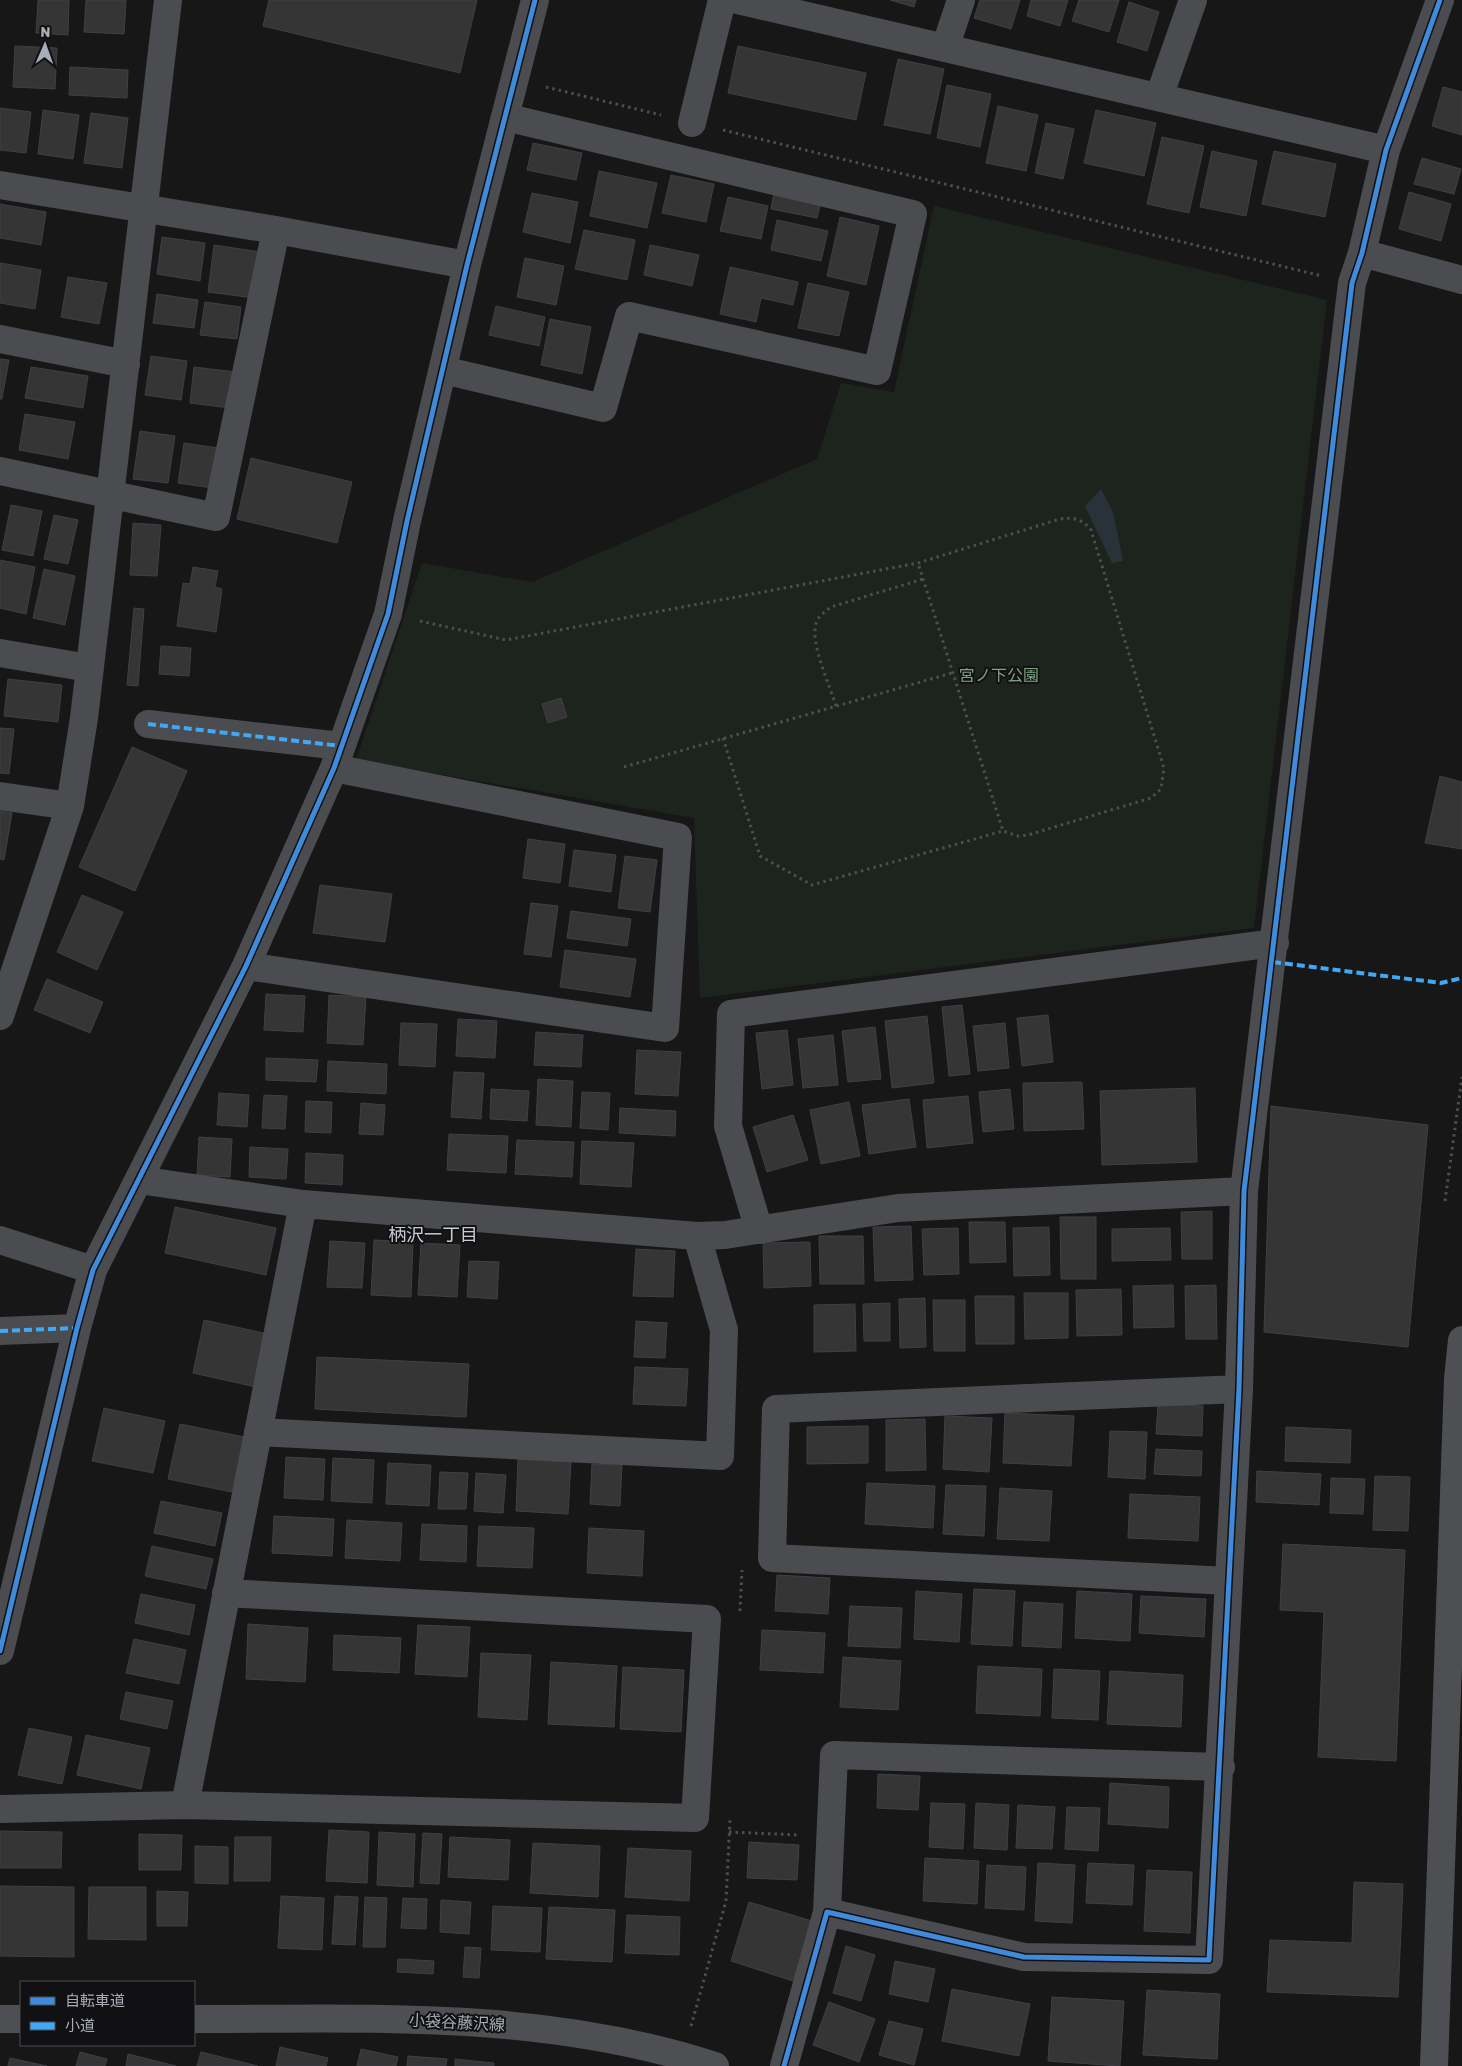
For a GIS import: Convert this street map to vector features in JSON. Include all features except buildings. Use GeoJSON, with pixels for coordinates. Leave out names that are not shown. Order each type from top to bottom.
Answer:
{"type":"FeatureCollection","features":[{"type":"Feature","properties":{"kind":"main road"},"geometry":{"type":"LineString","coordinates":[[1434,2066],[1458,1379],[1462,1340]]}},
{"type":"Feature","properties":{"kind":"main road"},"geometry":{"type":"LineString","coordinates":[[0,2019],[20,2019]]}},
{"type":"Feature","properties":{"kind":"main road","name":"小袋谷藤沢線"},"geometry":{"type":"LineString","coordinates":[[195,2019],[435,2019],[537,2026],[644,2045],[715,2066]]}},
{"type":"Feature","properties":{"kind":"street"},"geometry":{"type":"LineString","coordinates":[[0,1016],[70,806],[84,718],[168,0]]}},
{"type":"Feature","properties":{"kind":"street"},"geometry":{"type":"LineString","coordinates":[[0,1651],[77,1328],[93,1270],[246,966],[337,757],[388,614],[407,520],[444,370],[467,265],[535,0]]}},
{"type":"Feature","properties":{"kind":"street"},"geometry":{"type":"LineString","coordinates":[[692,123],[722,0]]}},
{"type":"Feature","properties":{"kind":"street"},"geometry":{"type":"LineString","coordinates":[[738,0],[1386,150]]}},
{"type":"Feature","properties":{"kind":"street"},"geometry":{"type":"LineString","coordinates":[[945,48],[961,0]]}},
{"type":"Feature","properties":{"kind":"street"},"geometry":{"type":"LineString","coordinates":[[1159,97],[1193,0]]}},
{"type":"Feature","properties":{"kind":"street"},"geometry":{"type":"LineString","coordinates":[[827,1912],[1024,1957],[1209,1960],[1230,1581],[1244,1192],[1352,283],[1362,253],[1386,150],[1440,0]]}},
{"type":"Feature","properties":{"kind":"street"},"geometry":{"type":"LineString","coordinates":[[444,370],[604,408],[629,316],[877,371],[913,214],[505,117]]}},
{"type":"Feature","properties":{"kind":"street"},"geometry":{"type":"LineString","coordinates":[[0,185],[276,230],[467,265]]}},
{"type":"Feature","properties":{"kind":"street"},"geometry":{"type":"LineString","coordinates":[[0,471],[216,517],[276,230]]}},
{"type":"Feature","properties":{"kind":"street"},"geometry":{"type":"LineString","coordinates":[[1362,253],[1462,280]]}},
{"type":"Feature","properties":{"kind":"street"},"geometry":{"type":"LineString","coordinates":[[0,339],[126,364]]}},
{"type":"Feature","properties":{"kind":"street"},"geometry":{"type":"LineString","coordinates":[[0,654],[89,668]]}},
{"type":"Feature","properties":{"kind":"street"},"geometry":{"type":"LineString","coordinates":[[148,724],[337,757],[678,837],[665,1028],[246,966]]}},
{"type":"Feature","properties":{"kind":"street"},"geometry":{"type":"LineString","coordinates":[[0,796],[70,806]]}},
{"type":"Feature","properties":{"kind":"street"},"geometry":{"type":"LineString","coordinates":[[759,1230],[728,1126],[731,1014],[1275,943]]}},
{"type":"Feature","properties":{"kind":"street"},"geometry":{"type":"LineString","coordinates":[[139,1180],[302,1204],[697,1236],[759,1230],[898,1208],[1244,1192]]}},
{"type":"Feature","properties":{"kind":"street"},"geometry":{"type":"LineString","coordinates":[[184,1805],[302,1204]]}},
{"type":"Feature","properties":{"kind":"street"},"geometry":{"type":"LineString","coordinates":[[258,1432],[720,1456],[724,1330],[697,1236]]}},
{"type":"Feature","properties":{"kind":"street"},"geometry":{"type":"LineString","coordinates":[[0,1240],[93,1270]]}},
{"type":"Feature","properties":{"kind":"street"},"geometry":{"type":"LineString","coordinates":[[0,1331],[77,1328]]}},
{"type":"Feature","properties":{"kind":"street"},"geometry":{"type":"LineString","coordinates":[[1230,1581],[772,1558],[776,1409],[1238,1389]]}},
{"type":"Feature","properties":{"kind":"street"},"geometry":{"type":"LineString","coordinates":[[0,1809],[184,1805],[695,1818],[707,1619],[226,1592]]}},
{"type":"Feature","properties":{"kind":"street"},"geometry":{"type":"LineString","coordinates":[[784,2066],[827,1912],[834,1755],[1220,1767]]}},
{"type":"Feature","properties":{"kind":"path"},"geometry":{"type":"LineString","coordinates":[[514,79],[1352,283]]}},
{"type":"Feature","properties":{"kind":"path"},"geometry":{"type":"LineString","coordinates":[[388,614],[506,640],[918,563],[1060,519],[1078,519],[1091,530],[1164,768],[1164,781],[1161,790],[1151,798],[1028,835],[1018,836],[1003,831],[812,885],[760,856],[723,738]]}},
{"type":"Feature","properties":{"kind":"path"},"geometry":{"type":"LineString","coordinates":[[918,563],[1003,831]]}},
{"type":"Feature","properties":{"kind":"path"},"geometry":{"type":"LineString","coordinates":[[836,706],[815,639],[816,622],[831,607],[923,579]]}},
{"type":"Feature","properties":{"kind":"path"},"geometry":{"type":"LineString","coordinates":[[624,767],[952,673]]}},
{"type":"Feature","properties":{"kind":"path"},"geometry":{"type":"LineString","coordinates":[[1445,1201],[1462,1077]]}},
{"type":"Feature","properties":{"kind":"path"},"geometry":{"type":"LineString","coordinates":[[740,1617],[742,1568]]}},
{"type":"Feature","properties":{"kind":"path"},"geometry":{"type":"LineString","coordinates":[[683,2056],[726,1901],[730,1813]]}},
{"type":"Feature","properties":{"kind":"path"},"geometry":{"type":"LineString","coordinates":[[729,1832],[830,1836]]}},
{"type":"Feature","properties":{"kind":"green space","name":"宮ノ下公園"},"geometry":{"type":"Polygon","coordinates":[[[934,206],[1327,300],[1254,928],[700,998],[694,818],[356,760],[422,563],[532,582],[817,459],[841,383],[894,392],[934,206]]]}},
{"type":"Feature","properties":{"kind":"shaded area"},"geometry":{"type":"Polygon","coordinates":[[[1101,489],[1113,512],[1123,561],[1112,563],[1085,506],[1101,489]]]}},
{"type":"Feature","properties":{"kind":"marked path"},"geometry":{"type":"LineString","coordinates":[[148,724],[341,746]]}},
{"type":"Feature","properties":{"kind":"marked path"},"geometry":{"type":"LineString","coordinates":[[1273,962],[1441,983],[1462,978]]}},
{"type":"Feature","properties":{"kind":"marked path"},"geometry":{"type":"LineString","coordinates":[[0,1331],[77,1328]]}},
{"type":"Feature","properties":{"kind":"cycle path"},"geometry":{"type":"LineString","coordinates":[[0,1651],[77,1328],[93,1270],[246,966],[334,768],[388,614],[407,521],[467,265],[535,0]]}},
{"type":"Feature","properties":{"kind":"cycle path"},"geometry":{"type":"LineString","coordinates":[[784,2066],[827,1912],[1024,1957],[1209,1960],[1239,1389],[1244,1191],[1352,283],[1362,253],[1386,150],[1440,0]]}},
{"type":"Feature","properties":{"kind":"district","name":"柄沢一丁目"},"geometry":{"type":"Point","coordinates":[433,1235]}}]}
